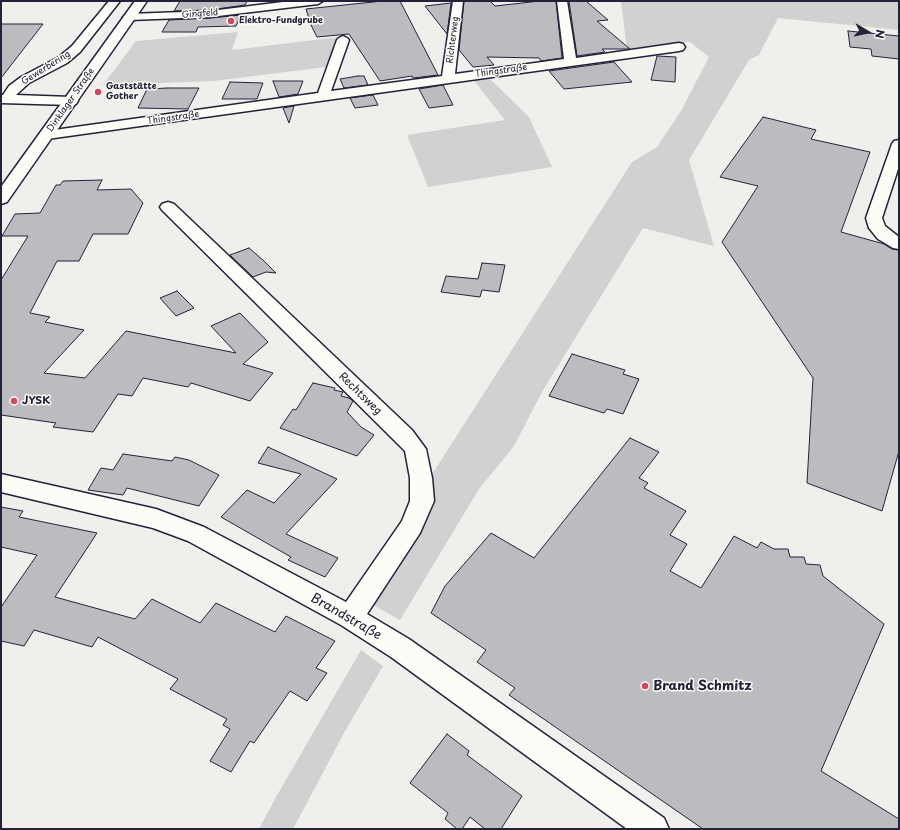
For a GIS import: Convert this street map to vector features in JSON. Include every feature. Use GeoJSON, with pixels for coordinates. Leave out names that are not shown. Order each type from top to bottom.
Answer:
{"type":"FeatureCollection","features":[{"type":"Feature","properties":{"kind":"main road","name":"Dinklager Straße"},"geometry":{"type":"LineString","coordinates":[[1,199],[141,1]]}},
{"type":"Feature","properties":{"kind":"street","name":"Gewerbering"},"geometry":{"type":"LineString","coordinates":[[4,99],[25,80],[63,60],[76,49],[115,1]]}},
{"type":"Feature","properties":{"kind":"street","name":"Gingfeld"},"geometry":{"type":"LineString","coordinates":[[129,17],[210,14],[296,2],[318,1]]}},
{"type":"Feature","properties":{"kind":"street","name":"Richterweg"},"geometry":{"type":"LineString","coordinates":[[448,79],[458,1]]}},
{"type":"Feature","properties":{"kind":"street"},"geometry":{"type":"LineString","coordinates":[[562,1],[570,62]]}},
{"type":"Feature","properties":{"kind":"street"},"geometry":{"type":"LineString","coordinates":[[323,97],[343,40]]}},
{"type":"Feature","properties":{"kind":"street","name":"Thingstraße"},"geometry":{"type":"LineString","coordinates":[[47,135],[679,47]]}},
{"type":"Feature","properties":{"kind":"street","name":"Gewerbering"},"geometry":{"type":"LineString","coordinates":[[4,99],[71,101]]}},
{"type":"Feature","properties":{"kind":"street"},"geometry":{"type":"LineString","coordinates":[[899,144],[874,218],[877,228],[884,235],[899,244]]}},
{"type":"Feature","properties":{"kind":"street","name":"Rechtsweg"},"geometry":{"type":"LineString","coordinates":[[168,207],[415,449],[421,478],[422,501],[412,526],[350,618]]}},
{"type":"Feature","properties":{"kind":"street","name":"Brandstraße"},"geometry":{"type":"LineString","coordinates":[[1,483],[156,519],[196,534],[350,618],[407,653],[653,829]]}},
{"type":"Feature","properties":{"kind":"shaded area"},"geometry":{"type":"Polygon","coordinates":[[[621,1],[899,1],[899,30],[778,18],[759,55],[749,60],[689,160],[714,246],[643,228],[542,392],[514,446],[479,489],[400,620],[352,593],[438,465],[632,162],[657,147],[681,111],[709,57],[690,42],[627,50],[621,1]]]}},
{"type":"Feature","properties":{"kind":"shaded area"},"geometry":{"type":"Polygon","coordinates":[[[238,32],[232,50],[339,37],[326,67],[214,81],[103,85],[136,41],[238,32]]]}},
{"type":"Feature","properties":{"kind":"shaded area"},"geometry":{"type":"Polygon","coordinates":[[[487,76],[529,117],[552,167],[428,187],[407,135],[505,120],[472,78],[487,76]]]}},
{"type":"Feature","properties":{"kind":"shaded area"},"geometry":{"type":"Polygon","coordinates":[[[361,650],[383,666],[344,733],[293,829],[259,829],[276,797],[361,650]]]}},
{"type":"Feature","properties":{"kind":"building"},"geometry":{"type":"Polygon","coordinates":[[[180,1],[247,1],[245,5],[210,10],[174,11],[180,1]]]}},
{"type":"Feature","properties":{"kind":"building"},"geometry":{"type":"Polygon","coordinates":[[[383,1],[400,1],[438,75],[413,78],[412,76],[380,81],[349,34],[317,37],[306,9],[383,1]]]}},
{"type":"Feature","properties":{"kind":"building"},"geometry":{"type":"Polygon","coordinates":[[[464,1],[490,1],[495,6],[540,1],[556,1],[562,58],[541,61],[539,58],[487,57],[494,65],[473,67],[459,50],[464,1]]]}},
{"type":"Feature","properties":{"kind":"building"},"geometry":{"type":"Polygon","coordinates":[[[569,1],[586,1],[608,20],[597,21],[630,49],[602,49],[605,52],[577,56],[569,1]]]}},
{"type":"Feature","properties":{"kind":"building"},"geometry":{"type":"Polygon","coordinates":[[[451,3],[447,34],[425,6],[451,3]]]}},
{"type":"Feature","properties":{"kind":"building"},"geometry":{"type":"Polygon","coordinates":[[[241,15],[236,26],[198,27],[196,32],[162,32],[169,20],[241,15]]]}},
{"type":"Feature","properties":{"kind":"building"},"geometry":{"type":"Polygon","coordinates":[[[1,24],[43,24],[1,78],[1,24]]]}},
{"type":"Feature","properties":{"kind":"building"},"geometry":{"type":"Polygon","coordinates":[[[848,31],[899,36],[899,59],[872,56],[871,49],[850,47],[848,31]]]}},
{"type":"Feature","properties":{"kind":"building"},"geometry":{"type":"Polygon","coordinates":[[[657,56],[676,57],[675,82],[651,80],[657,56]]]}},
{"type":"Feature","properties":{"kind":"building"},"geometry":{"type":"Polygon","coordinates":[[[614,62],[632,82],[564,89],[549,71],[614,62]]]}},
{"type":"Feature","properties":{"kind":"building"},"geometry":{"type":"Polygon","coordinates":[[[364,76],[368,85],[344,88],[340,79],[364,76]]]}},
{"type":"Feature","properties":{"kind":"building"},"geometry":{"type":"Polygon","coordinates":[[[273,81],[303,81],[298,94],[279,97],[273,81]]]}},
{"type":"Feature","properties":{"kind":"building"},"geometry":{"type":"Polygon","coordinates":[[[230,82],[263,83],[257,99],[222,99],[230,82]]]}},
{"type":"Feature","properties":{"kind":"building"},"geometry":{"type":"Polygon","coordinates":[[[443,85],[453,105],[429,108],[419,89],[443,85]]]}},
{"type":"Feature","properties":{"kind":"building"},"geometry":{"type":"Polygon","coordinates":[[[199,88],[188,109],[138,108],[147,89],[199,88]]]}},
{"type":"Feature","properties":{"kind":"building"},"geometry":{"type":"Polygon","coordinates":[[[373,95],[378,105],[355,108],[350,98],[373,95]]]}},
{"type":"Feature","properties":{"kind":"building"},"geometry":{"type":"Polygon","coordinates":[[[294,106],[289,123],[283,108],[294,106]]]}},
{"type":"Feature","properties":{"kind":"building"},"geometry":{"type":"Polygon","coordinates":[[[763,117],[816,130],[811,139],[870,152],[841,232],[884,244],[892,249],[899,250],[899,451],[882,511],[807,483],[813,378],[722,242],[758,186],[720,177],[763,117]]]}},
{"type":"Feature","properties":{"kind":"building"},"geometry":{"type":"Polygon","coordinates":[[[102,180],[97,190],[131,189],[143,203],[128,234],[93,234],[79,261],[57,261],[30,313],[50,317],[45,322],[84,330],[44,373],[85,378],[126,331],[236,353],[211,326],[240,313],[268,342],[243,364],[273,373],[250,401],[191,383],[188,387],[143,378],[132,396],[118,394],[93,432],[53,427],[56,423],[1,415],[1,280],[28,236],[2,236],[15,214],[40,213],[56,185],[60,185],[63,181],[102,180]]]}},
{"type":"Feature","properties":{"kind":"building"},"geometry":{"type":"Polygon","coordinates":[[[249,248],[276,273],[266,272],[253,277],[230,255],[249,248]]]}},
{"type":"Feature","properties":{"kind":"building"},"geometry":{"type":"Polygon","coordinates":[[[482,263],[505,265],[499,292],[482,290],[480,297],[441,292],[446,276],[478,279],[482,263]]]}},
{"type":"Feature","properties":{"kind":"building"},"geometry":{"type":"Polygon","coordinates":[[[177,291],[194,308],[176,316],[160,298],[177,291]]]}},
{"type":"Feature","properties":{"kind":"building"},"geometry":{"type":"Polygon","coordinates":[[[572,354],[625,370],[623,374],[639,379],[623,414],[607,409],[604,413],[549,396],[572,354]]]}},
{"type":"Feature","properties":{"kind":"building"},"geometry":{"type":"Polygon","coordinates":[[[313,383],[335,388],[334,390],[343,392],[341,396],[349,398],[353,401],[347,412],[361,427],[374,435],[357,456],[280,428],[293,409],[296,410],[313,383]]]}},
{"type":"Feature","properties":{"kind":"building"},"geometry":{"type":"Polygon","coordinates":[[[630,438],[659,452],[639,478],[648,483],[644,488],[686,511],[670,535],[687,544],[670,571],[701,588],[734,536],[757,548],[761,542],[774,549],[788,549],[790,557],[804,557],[806,564],[820,565],[823,576],[884,624],[821,771],[899,819],[899,829],[703,829],[509,695],[515,688],[477,662],[486,650],[431,613],[445,586],[491,533],[534,558],[630,438]]]}},
{"type":"Feature","properties":{"kind":"building"},"geometry":{"type":"Polygon","coordinates":[[[268,447],[337,479],[286,534],[338,558],[325,577],[288,560],[291,557],[221,517],[247,490],[274,503],[301,474],[258,463],[268,447]]]}},
{"type":"Feature","properties":{"kind":"building"},"geometry":{"type":"Polygon","coordinates":[[[123,454],[172,461],[175,457],[189,460],[219,475],[199,506],[127,488],[123,495],[88,490],[101,468],[113,470],[123,454]]]}},
{"type":"Feature","properties":{"kind":"building"},"geometry":{"type":"Polygon","coordinates":[[[1,507],[23,511],[19,517],[97,533],[55,597],[135,619],[152,599],[200,623],[216,603],[275,632],[286,616],[335,641],[316,668],[327,673],[307,701],[290,691],[254,743],[250,741],[231,772],[210,761],[230,729],[223,725],[227,719],[170,689],[178,679],[98,637],[92,647],[34,630],[24,646],[1,641],[1,607],[37,555],[1,547],[1,507]]]}},
{"type":"Feature","properties":{"kind":"building"},"geometry":{"type":"Polygon","coordinates":[[[447,734],[469,751],[467,755],[522,796],[501,829],[485,829],[470,817],[462,829],[457,829],[445,819],[448,813],[410,783],[447,734]]]}},
{"type":"Feature","properties":{"kind":"place","name":"Elektro-Fundgrube"},"geometry":{"type":"Point","coordinates":[231,21]}},
{"type":"Feature","properties":{"kind":"place","name":"Gaststätte Gother"},"geometry":{"type":"Point","coordinates":[98,92]}},
{"type":"Feature","properties":{"kind":"place","name":"JYSK"},"geometry":{"type":"Point","coordinates":[14,401]}},
{"type":"Feature","properties":{"kind":"place","name":"Brand Schmitz"},"geometry":{"type":"Point","coordinates":[645,686]}}]}
